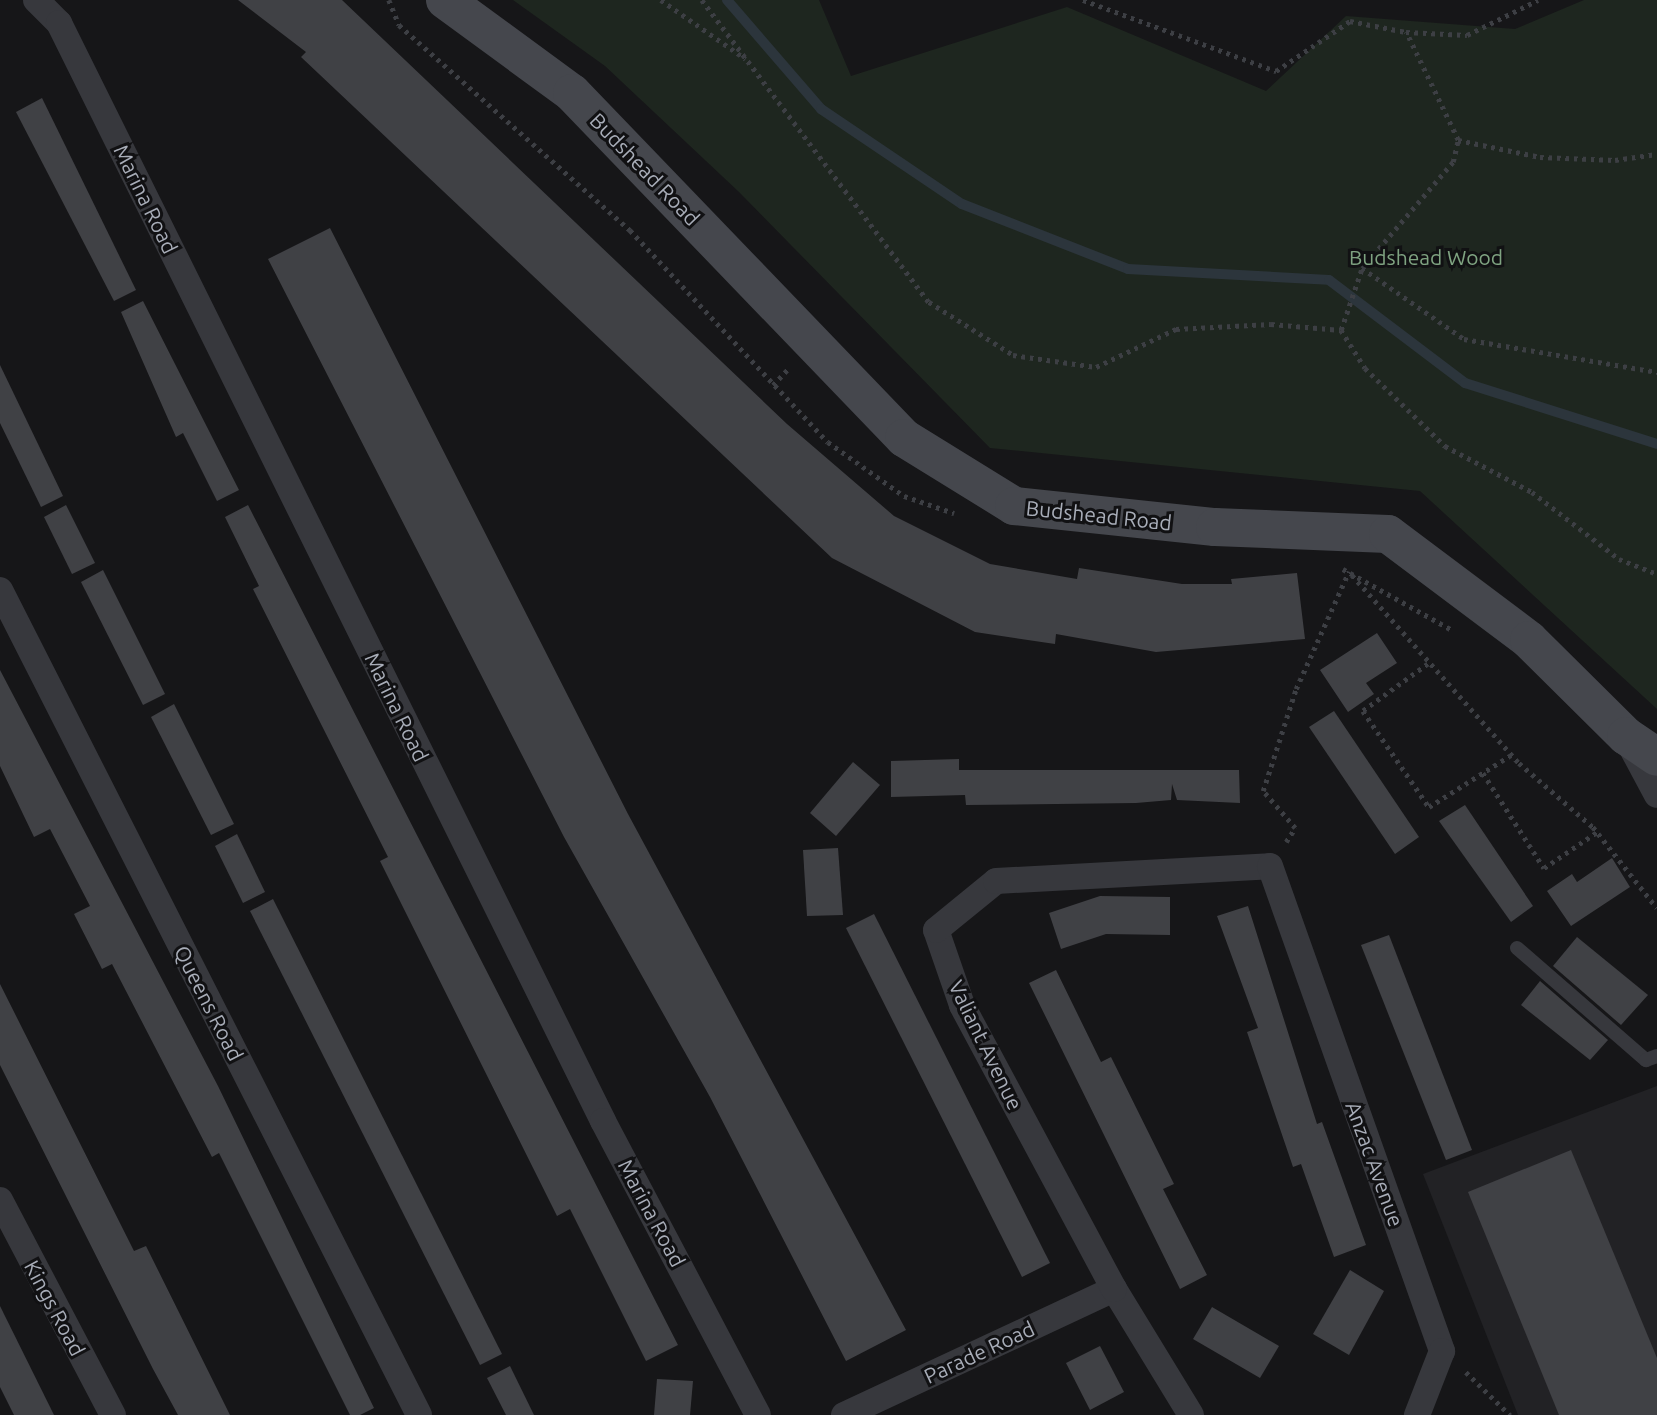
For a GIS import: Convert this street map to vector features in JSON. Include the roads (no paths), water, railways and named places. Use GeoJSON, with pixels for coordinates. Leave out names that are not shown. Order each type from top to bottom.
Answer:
{"type":"FeatureCollection","features":[{"type":"Feature","properties":{"kind":"street","name":"Marina Road"},"geometry":{"type":"LineString","coordinates":[[36,0],[59,23],[603,1121],[758,1415]]}},
{"type":"Feature","properties":{"kind":"street","name":"Budshead Road"},"geometry":{"type":"LineString","coordinates":[[445,0],[572,93],[915,445],[1014,506],[1215,527],[1388,534],[1529,640],[1642,747]]}},
{"type":"Feature","properties":{"kind":"street","name":"Queens Road"},"geometry":{"type":"LineString","coordinates":[[0,590],[419,1415]]}},
{"type":"Feature","properties":{"kind":"street"},"geometry":{"type":"LineString","coordinates":[[1642,747],[1657,795]]}},
{"type":"Feature","properties":{"kind":"street","name":"Anzac Avenue"},"geometry":{"type":"LineString","coordinates":[[1270,866],[1283,913],[1442,1351],[1417,1415]]}},
{"type":"Feature","properties":{"kind":"street","name":"Valiant Avenue"},"geometry":{"type":"LineString","coordinates":[[1114,1289],[962,1005],[936,930],[996,881],[1270,866]]}},
{"type":"Feature","properties":{"kind":"street","name":"Kings Road"},"geometry":{"type":"LineString","coordinates":[[0,1200],[113,1415]]}},
{"type":"Feature","properties":{"kind":"street"},"geometry":{"type":"LineString","coordinates":[[1114,1289],[1191,1415]]}},
{"type":"Feature","properties":{"kind":"street","name":"Parade Road"},"geometry":{"type":"LineString","coordinates":[[844,1415],[1114,1289]]}},
{"type":"Feature","properties":{"kind":"lane"},"geometry":{"type":"LineString","coordinates":[[1517,948],[1646,1060],[1657,1056]]}},
{"type":"Feature","properties":{"kind":"waterway"},"geometry":{"type":"LineString","coordinates":[[727,0],[821,109],[962,204],[1128,269],[1329,280],[1465,383],[1657,444]]}},
{"type":"Feature","properties":{"kind":"park label","name":"Budshead Wood"},"geometry":{"type":"Point","coordinates":[1426,257]}}]}
